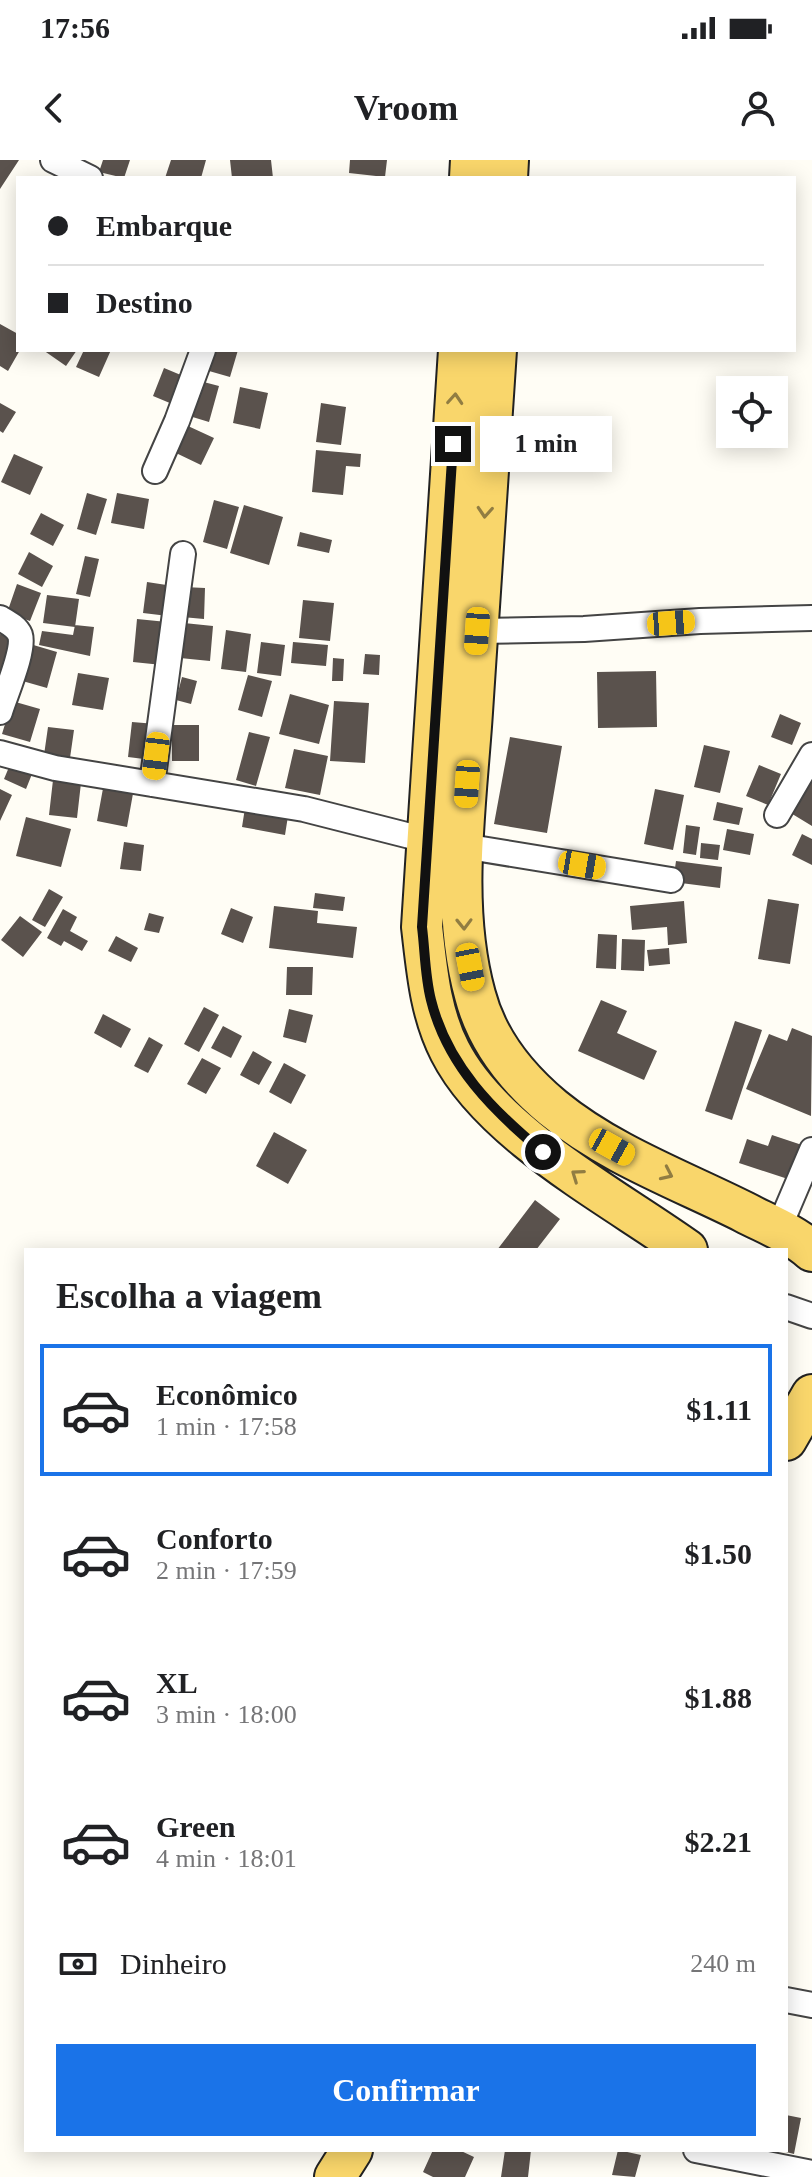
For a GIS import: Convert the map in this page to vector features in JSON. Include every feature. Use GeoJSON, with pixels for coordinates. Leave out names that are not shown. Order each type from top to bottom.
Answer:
{"type":"FeatureCollection","features":[{"type":"Feature","properties":{"kind":"main road"},"geometry":{"type":"LineString","coordinates":[[459,352],[444,843],[475,997],[496,1046],[520,1077],[553,1108],[594,1136],[799,1237]]}},
{"type":"Feature","properties":{"kind":"main road"},"geometry":{"type":"LineString","coordinates":[[496,352],[477,631],[444,843],[422,927],[431,1001],[450,1052],[471,1082],[506,1121],[543,1152],[684,1248]]}},
{"type":"Feature","properties":{"kind":"main road"},"geometry":{"type":"LineString","coordinates":[[788,1437],[812,1395]]}},
{"type":"Feature","properties":{"kind":"main road"},"geometry":{"type":"LineString","coordinates":[[335,2177],[351,2152]]}},
{"type":"Feature","properties":{"kind":"street"},"geometry":{"type":"LineString","coordinates":[[53,160],[86,176]]}},
{"type":"Feature","properties":{"kind":"street"},"geometry":{"type":"LineString","coordinates":[[155,471],[202,352]]}},
{"type":"Feature","properties":{"kind":"street"},"geometry":{"type":"LineString","coordinates":[[152,784],[183,554]]}},
{"type":"Feature","properties":{"kind":"street"},"geometry":{"type":"LineString","coordinates":[[0,618],[15,627],[21,636],[20,651],[0,712]]}},
{"type":"Feature","properties":{"kind":"street"},"geometry":{"type":"LineString","coordinates":[[477,631],[812,618]]}},
{"type":"Feature","properties":{"kind":"street"},"geometry":{"type":"LineString","coordinates":[[0,753],[55,768],[304,809],[444,843],[671,880]]}},
{"type":"Feature","properties":{"kind":"street"},"geometry":{"type":"LineString","coordinates":[[777,815],[812,755]]}},
{"type":"Feature","properties":{"kind":"street"},"geometry":{"type":"LineString","coordinates":[[799,1237],[812,1150]]}},
{"type":"Feature","properties":{"kind":"street"},"geometry":{"type":"LineString","coordinates":[[788,1308],[812,1316]]}},
{"type":"Feature","properties":{"kind":"street"},"geometry":{"type":"LineString","coordinates":[[788,2000],[812,2005]]}},
{"type":"Feature","properties":{"kind":"street"},"geometry":{"type":"LineString","coordinates":[[706,2152],[812,2173]]}},
{"type":"Feature","properties":{"kind":"building"},"geometry":{"type":"Polygon","coordinates":[[[0,160],[19,160],[0,189],[0,160]]]}},
{"type":"Feature","properties":{"kind":"building"},"geometry":{"type":"Polygon","coordinates":[[[103,160],[130,160],[125,176],[99,172],[103,160]]]}},
{"type":"Feature","properties":{"kind":"building"},"geometry":{"type":"Polygon","coordinates":[[[171,160],[206,160],[202,176],[166,176],[171,160]]]}},
{"type":"Feature","properties":{"kind":"building"},"geometry":{"type":"Polygon","coordinates":[[[230,160],[271,160],[273,176],[232,176],[230,160]]]}},
{"type":"Feature","properties":{"kind":"building"},"geometry":{"type":"Polygon","coordinates":[[[350,160],[387,160],[385,176],[349,173],[350,160]]]}},
{"type":"Feature","properties":{"kind":"building"},"geometry":{"type":"Polygon","coordinates":[[[0,324],[16,333],[16,352],[19,352],[8,371],[0,366],[0,324]]]}},
{"type":"Feature","properties":{"kind":"building"},"geometry":{"type":"Polygon","coordinates":[[[46,352],[76,352],[66,366],[46,352]]]}},
{"type":"Feature","properties":{"kind":"building"},"geometry":{"type":"Polygon","coordinates":[[[83,352],[110,352],[99,377],[76,367],[83,352]]]}},
{"type":"Feature","properties":{"kind":"building"},"geometry":{"type":"Polygon","coordinates":[[[206,352],[237,352],[230,377],[202,369],[206,352]]]}},
{"type":"Feature","properties":{"kind":"building"},"geometry":{"type":"Polygon","coordinates":[[[164,368],[188,378],[177,406],[153,396],[164,368]]]}},
{"type":"Feature","properties":{"kind":"building"},"geometry":{"type":"Polygon","coordinates":[[[196,380],[219,386],[209,422],[186,415],[196,380]]]}},
{"type":"Feature","properties":{"kind":"building"},"geometry":{"type":"Polygon","coordinates":[[[240,387],[268,393],[260,429],[233,423],[240,387]]]}},
{"type":"Feature","properties":{"kind":"building"},"geometry":{"type":"Polygon","coordinates":[[[0,403],[16,412],[3,433],[0,431],[0,403]]]}},
{"type":"Feature","properties":{"kind":"building"},"geometry":{"type":"Polygon","coordinates":[[[321,403],[346,407],[341,445],[316,442],[321,403]]]}},
{"type":"Feature","properties":{"kind":"building"},"geometry":{"type":"Polygon","coordinates":[[[188,426],[214,438],[201,465],[176,453],[188,426]]]}},
{"type":"Feature","properties":{"kind":"building"},"geometry":{"type":"Polygon","coordinates":[[[316,450],[361,454],[360,467],[346,466],[343,495],[312,492],[316,450]]]}},
{"type":"Feature","properties":{"kind":"building"},"geometry":{"type":"Polygon","coordinates":[[[14,454],[43,467],[30,495],[1,482],[14,454]]]}},
{"type":"Feature","properties":{"kind":"building"},"geometry":{"type":"Polygon","coordinates":[[[87,493],[107,499],[96,535],[77,529],[87,493]]]}},
{"type":"Feature","properties":{"kind":"building"},"geometry":{"type":"Polygon","coordinates":[[[117,493],[149,499],[144,529],[111,523],[117,493]]]}},
{"type":"Feature","properties":{"kind":"building"},"geometry":{"type":"Polygon","coordinates":[[[214,500],[239,507],[227,549],[203,542],[214,500]]]}},
{"type":"Feature","properties":{"kind":"building"},"geometry":{"type":"Polygon","coordinates":[[[244,505],[283,517],[269,565],[230,553],[244,505]]]}},
{"type":"Feature","properties":{"kind":"building"},"geometry":{"type":"Polygon","coordinates":[[[41,513],[64,525],[53,546],[30,534],[41,513]]]}},
{"type":"Feature","properties":{"kind":"building"},"geometry":{"type":"Polygon","coordinates":[[[300,532],[332,540],[329,553],[297,546],[300,532]]]}},
{"type":"Feature","properties":{"kind":"building"},"geometry":{"type":"Polygon","coordinates":[[[29,552],[53,566],[42,587],[18,574],[29,552]]]}},
{"type":"Feature","properties":{"kind":"building"},"geometry":{"type":"Polygon","coordinates":[[[85,556],[99,559],[90,597],[76,594],[85,556]]]}},
{"type":"Feature","properties":{"kind":"building"},"geometry":{"type":"Polygon","coordinates":[[[147,582],[173,586],[168,616],[143,613],[147,582]]]}},
{"type":"Feature","properties":{"kind":"building"},"geometry":{"type":"Polygon","coordinates":[[[17,584],[41,593],[30,621],[7,613],[17,584]]]}},
{"type":"Feature","properties":{"kind":"building"},"geometry":{"type":"Polygon","coordinates":[[[184,587],[205,588],[204,619],[182,617],[184,587]]]}},
{"type":"Feature","properties":{"kind":"building"},"geometry":{"type":"Polygon","coordinates":[[[47,595],[79,599],[75,627],[43,623],[47,595]]]}},
{"type":"Feature","properties":{"kind":"building"},"geometry":{"type":"Polygon","coordinates":[[[303,600],[334,603],[330,641],[299,638],[303,600]]]}},
{"type":"Feature","properties":{"kind":"building"},"geometry":{"type":"Polygon","coordinates":[[[137,619],[167,622],[162,665],[133,662],[137,619]]]}},
{"type":"Feature","properties":{"kind":"building"},"geometry":{"type":"Polygon","coordinates":[[[184,623],[213,626],[210,661],[180,658],[184,623]]]}},
{"type":"Feature","properties":{"kind":"building"},"geometry":{"type":"Polygon","coordinates":[[[75,625],[94,627],[90,656],[39,645],[42,631],[73,635],[75,625]]]}},
{"type":"Feature","properties":{"kind":"building"},"geometry":{"type":"Polygon","coordinates":[[[226,630],[251,634],[246,672],[221,669],[226,630]]]}},
{"type":"Feature","properties":{"kind":"building"},"geometry":{"type":"Polygon","coordinates":[[[0,634],[17,641],[0,679],[0,634]]]}},
{"type":"Feature","properties":{"kind":"building"},"geometry":{"type":"Polygon","coordinates":[[[261,642],[285,645],[281,676],[257,673],[261,642]]]}},
{"type":"Feature","properties":{"kind":"building"},"geometry":{"type":"Polygon","coordinates":[[[293,642],[328,645],[326,666],[291,663],[293,642]]]}},
{"type":"Feature","properties":{"kind":"building"},"geometry":{"type":"Polygon","coordinates":[[[30,644],[57,652],[47,688],[19,680],[30,644]]]}},
{"type":"Feature","properties":{"kind":"building"},"geometry":{"type":"Polygon","coordinates":[[[365,654],[380,655],[379,675],[363,674],[365,654]]]}},
{"type":"Feature","properties":{"kind":"building"},"geometry":{"type":"Polygon","coordinates":[[[333,658],[344,659],[343,681],[332,681],[333,658]]]}},
{"type":"Feature","properties":{"kind":"building"},"geometry":{"type":"Polygon","coordinates":[[[656,671],[657,727],[598,728],[597,672],[656,671]]]}},
{"type":"Feature","properties":{"kind":"building"},"geometry":{"type":"Polygon","coordinates":[[[78,673],[109,678],[103,710],[72,705],[78,673]]]}},
{"type":"Feature","properties":{"kind":"building"},"geometry":{"type":"Polygon","coordinates":[[[248,675],[272,681],[262,717],[238,710],[248,675]]]}},
{"type":"Feature","properties":{"kind":"building"},"geometry":{"type":"Polygon","coordinates":[[[182,677],[197,681],[191,704],[176,700],[182,677]]]}},
{"type":"Feature","properties":{"kind":"building"},"geometry":{"type":"Polygon","coordinates":[[[290,694],[329,705],[319,744],[279,734],[290,694]]]}},
{"type":"Feature","properties":{"kind":"building"},"geometry":{"type":"Polygon","coordinates":[[[12,701],[40,709],[30,742],[2,734],[12,701]]]}},
{"type":"Feature","properties":{"kind":"building"},"geometry":{"type":"Polygon","coordinates":[[[334,701],[369,703],[365,763],[330,761],[334,701]]]}},
{"type":"Feature","properties":{"kind":"building"},"geometry":{"type":"Polygon","coordinates":[[[780,714],[801,723],[792,745],[771,737],[780,714]]]}},
{"type":"Feature","properties":{"kind":"building"},"geometry":{"type":"Polygon","coordinates":[[[132,722],[156,724],[152,760],[128,757],[132,722]]]}},
{"type":"Feature","properties":{"kind":"building"},"geometry":{"type":"Polygon","coordinates":[[[172,725],[199,725],[199,761],[172,761],[172,725]]]}},
{"type":"Feature","properties":{"kind":"building"},"geometry":{"type":"Polygon","coordinates":[[[48,727],[74,730],[70,758],[44,755],[48,727]]]}},
{"type":"Feature","properties":{"kind":"building"},"geometry":{"type":"Polygon","coordinates":[[[249,732],[270,737],[256,786],[236,780],[249,732]]]}},
{"type":"Feature","properties":{"kind":"building"},"geometry":{"type":"Polygon","coordinates":[[[510,737],[562,746],[547,833],[494,824],[510,737]]]}},
{"type":"Feature","properties":{"kind":"building"},"geometry":{"type":"Polygon","coordinates":[[[704,745],[730,751],[720,793],[694,787],[704,745]]]}},
{"type":"Feature","properties":{"kind":"building"},"geometry":{"type":"Polygon","coordinates":[[[294,749],[328,756],[320,795],[285,788],[294,749]]]}},
{"type":"Feature","properties":{"kind":"building"},"geometry":{"type":"Polygon","coordinates":[[[12,760],[34,769],[26,789],[4,779],[12,760]]]}},
{"type":"Feature","properties":{"kind":"building"},"geometry":{"type":"Polygon","coordinates":[[[759,765],[781,774],[768,805],[746,796],[759,765]]]}},
{"type":"Feature","properties":{"kind":"building"},"geometry":{"type":"Polygon","coordinates":[[[809,777],[812,779],[812,826],[789,812],[809,777]]]}},
{"type":"Feature","properties":{"kind":"building"},"geometry":{"type":"Polygon","coordinates":[[[53,780],[81,783],[77,818],[49,815],[53,780]]]}},
{"type":"Feature","properties":{"kind":"building"},"geometry":{"type":"Polygon","coordinates":[[[104,783],[134,788],[127,827],[97,821],[104,783]]]}},
{"type":"Feature","properties":{"kind":"building"},"geometry":{"type":"Polygon","coordinates":[[[0,789],[12,795],[0,821],[0,789]]]}},
{"type":"Feature","properties":{"kind":"building"},"geometry":{"type":"Polygon","coordinates":[[[655,789],[684,795],[673,850],[644,844],[655,789]]]}},
{"type":"Feature","properties":{"kind":"building"},"geometry":{"type":"Polygon","coordinates":[[[717,802],[743,808],[739,825],[713,820],[717,802]]]}},
{"type":"Feature","properties":{"kind":"building"},"geometry":{"type":"Polygon","coordinates":[[[245,808],[288,816],[285,835],[242,827],[245,808]]]}},
{"type":"Feature","properties":{"kind":"building"},"geometry":{"type":"Polygon","coordinates":[[[26,817],[71,829],[61,867],[16,856],[26,817]]]}},
{"type":"Feature","properties":{"kind":"building"},"geometry":{"type":"Polygon","coordinates":[[[686,825],[700,827],[696,855],[683,853],[686,825]]]}},
{"type":"Feature","properties":{"kind":"building"},"geometry":{"type":"Polygon","coordinates":[[[727,829],[754,834],[750,855],[723,850],[727,829]]]}},
{"type":"Feature","properties":{"kind":"building"},"geometry":{"type":"Polygon","coordinates":[[[802,834],[812,839],[812,865],[792,855],[802,834]]]}},
{"type":"Feature","properties":{"kind":"building"},"geometry":{"type":"Polygon","coordinates":[[[124,842],[144,845],[141,871],[120,869],[124,842]]]}},
{"type":"Feature","properties":{"kind":"building"},"geometry":{"type":"Polygon","coordinates":[[[701,843],[720,845],[718,860],[700,858],[701,843]]]}},
{"type":"Feature","properties":{"kind":"building"},"geometry":{"type":"Polygon","coordinates":[[[676,861],[722,867],[720,888],[673,882],[676,861]]]}},
{"type":"Feature","properties":{"kind":"building"},"geometry":{"type":"Polygon","coordinates":[[[49,889],[63,897],[45,927],[32,920],[49,889]]]}},
{"type":"Feature","properties":{"kind":"building"},"geometry":{"type":"Polygon","coordinates":[[[315,893],[345,897],[343,911],[313,908],[315,893]]]}},
{"type":"Feature","properties":{"kind":"building"},"geometry":{"type":"Polygon","coordinates":[[[768,899],[799,904],[790,964],[758,959],[768,899]]]}},
{"type":"Feature","properties":{"kind":"building"},"geometry":{"type":"Polygon","coordinates":[[[684,901],[687,943],[668,945],[667,927],[632,930],[630,906],[684,901]]]}},
{"type":"Feature","properties":{"kind":"building"},"geometry":{"type":"Polygon","coordinates":[[[274,906],[318,911],[317,923],[357,927],[353,958],[269,948],[274,906]]]}},
{"type":"Feature","properties":{"kind":"building"},"geometry":{"type":"Polygon","coordinates":[[[231,908],[253,917],[243,943],[221,934],[231,908]]]}},
{"type":"Feature","properties":{"kind":"building"},"geometry":{"type":"Polygon","coordinates":[[[63,909],[77,917],[70,931],[88,941],[82,951],[64,941],[61,946],[47,938],[63,909]]]}},
{"type":"Feature","properties":{"kind":"building"},"geometry":{"type":"Polygon","coordinates":[[[149,913],[164,917],[159,933],[144,930],[149,913]]]}},
{"type":"Feature","properties":{"kind":"building"},"geometry":{"type":"Polygon","coordinates":[[[20,916],[42,932],[23,957],[1,940],[20,916]]]}},
{"type":"Feature","properties":{"kind":"building"},"geometry":{"type":"Polygon","coordinates":[[[598,934],[617,935],[616,969],[596,968],[598,934]]]}},
{"type":"Feature","properties":{"kind":"building"},"geometry":{"type":"Polygon","coordinates":[[[116,936],[138,948],[131,962],[108,951],[116,936]]]}},
{"type":"Feature","properties":{"kind":"building"},"geometry":{"type":"Polygon","coordinates":[[[622,939],[645,940],[644,971],[621,970],[622,939]]]}},
{"type":"Feature","properties":{"kind":"building"},"geometry":{"type":"Polygon","coordinates":[[[669,948],[670,964],[649,966],[647,950],[669,948]]]}},
{"type":"Feature","properties":{"kind":"building"},"geometry":{"type":"Polygon","coordinates":[[[287,967],[313,967],[312,995],[286,995],[287,967]]]}},
{"type":"Feature","properties":{"kind":"building"},"geometry":{"type":"Polygon","coordinates":[[[601,1000],[627,1011],[617,1033],[657,1051],[644,1080],[578,1051],[601,1000]]]}},
{"type":"Feature","properties":{"kind":"building"},"geometry":{"type":"Polygon","coordinates":[[[204,1007],[219,1015],[199,1052],[184,1044],[204,1007]]]}},
{"type":"Feature","properties":{"kind":"building"},"geometry":{"type":"Polygon","coordinates":[[[289,1009],[313,1015],[306,1043],[283,1037],[289,1009]]]}},
{"type":"Feature","properties":{"kind":"building"},"geometry":{"type":"Polygon","coordinates":[[[103,1014],[131,1029],[121,1048],[94,1033],[103,1014]]]}},
{"type":"Feature","properties":{"kind":"building"},"geometry":{"type":"Polygon","coordinates":[[[735,1021],[762,1030],[732,1120],[705,1111],[735,1021]]]}},
{"type":"Feature","properties":{"kind":"building"},"geometry":{"type":"Polygon","coordinates":[[[223,1026],[242,1036],[231,1058],[211,1048],[223,1026]]]}},
{"type":"Feature","properties":{"kind":"building"},"geometry":{"type":"Polygon","coordinates":[[[792,1028],[812,1036],[811,1116],[746,1089],[769,1034],[787,1041],[792,1028]]]}},
{"type":"Feature","properties":{"kind":"building"},"geometry":{"type":"Polygon","coordinates":[[[149,1037],[163,1045],[148,1073],[134,1066],[149,1037]]]}},
{"type":"Feature","properties":{"kind":"building"},"geometry":{"type":"Polygon","coordinates":[[[253,1051],[272,1062],[259,1085],[240,1075],[253,1051]]]}},
{"type":"Feature","properties":{"kind":"building"},"geometry":{"type":"Polygon","coordinates":[[[202,1058],[221,1068],[206,1094],[187,1084],[202,1058]]]}},
{"type":"Feature","properties":{"kind":"building"},"geometry":{"type":"Polygon","coordinates":[[[284,1063],[306,1075],[291,1104],[269,1092],[284,1063]]]}},
{"type":"Feature","properties":{"kind":"building"},"geometry":{"type":"Polygon","coordinates":[[[274,1132],[307,1150],[288,1184],[256,1166],[274,1132]]]}},
{"type":"Feature","properties":{"kind":"building"},"geometry":{"type":"Polygon","coordinates":[[[772,1135],[802,1145],[791,1180],[739,1163],[747,1139],[768,1146],[772,1135]]]}},
{"type":"Feature","properties":{"kind":"building"},"geometry":{"type":"Polygon","coordinates":[[[535,1200],[560,1219],[538,1248],[499,1248],[535,1200]]]}},
{"type":"Feature","properties":{"kind":"building"},"geometry":{"type":"Polygon","coordinates":[[[788,2115],[801,2118],[794,2154],[786,2152],[788,2115]]]}},
{"type":"Feature","properties":{"kind":"building"},"geometry":{"type":"Polygon","coordinates":[[[432,2152],[463,2152],[474,2157],[465,2177],[433,2177],[423,2172],[432,2152]]]}},
{"type":"Feature","properties":{"kind":"building"},"geometry":{"type":"Polygon","coordinates":[[[505,2152],[531,2152],[528,2177],[501,2177],[505,2152]]]}},
{"type":"Feature","properties":{"kind":"building"},"geometry":{"type":"Polygon","coordinates":[[[618,2152],[641,2155],[635,2177],[612,2175],[618,2152]]]}},
{"type":"Feature","properties":{"kind":"route"},"geometry":{"type":"LineString","coordinates":[[453,444],[422,927],[431,1001],[450,1052],[471,1082],[506,1121],[543,1152]]}}]}
